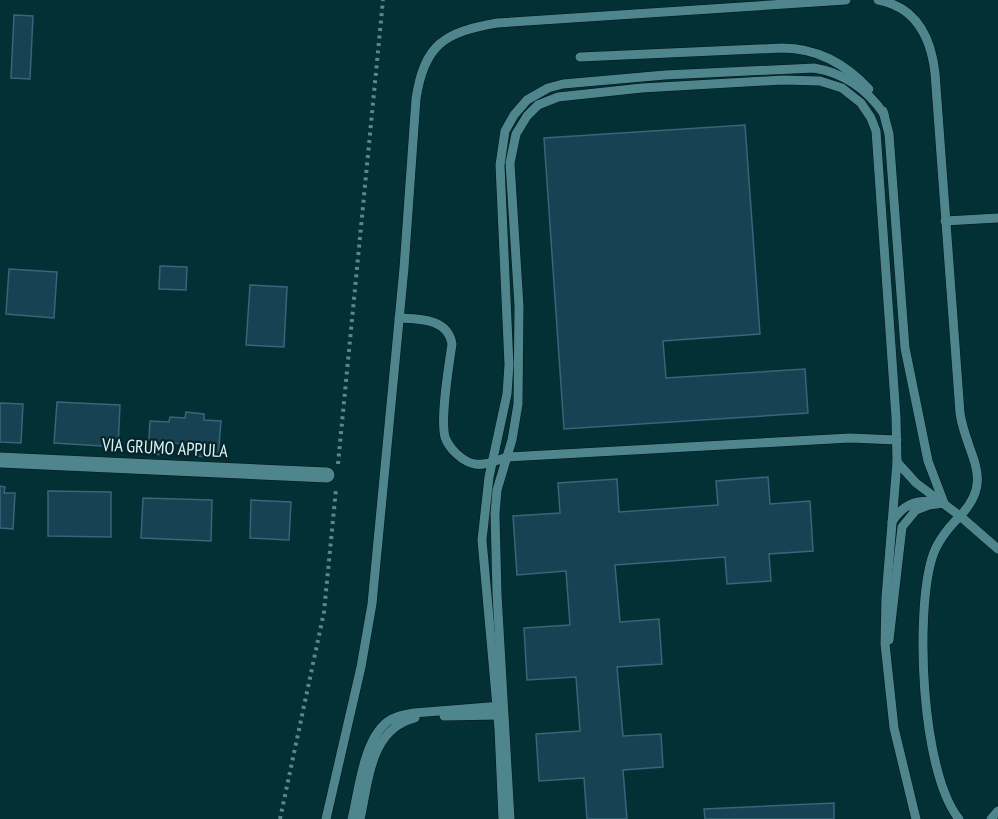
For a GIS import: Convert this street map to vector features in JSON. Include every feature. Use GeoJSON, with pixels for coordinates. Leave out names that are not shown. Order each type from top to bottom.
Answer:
{"type":"FeatureCollection","features":[{"type":"Feature","properties":{"kind":"street","name":"VIA GRUMO APPULA"},"geometry":{"type":"LineString","coordinates":[[0,460],[334,476]]}},
{"type":"Feature","properties":{"kind":"lane"},"geometry":{"type":"LineString","coordinates":[[326,819],[361,667],[370,617],[419,82],[428,60],[447,37],[469,28],[497,23],[846,0]]}},
{"type":"Feature","properties":{"kind":"lane"},"geometry":{"type":"LineString","coordinates":[[878,0],[891,4],[909,15],[923,30],[931,45],[960,413],[963,432],[977,470],[978,483],[970,504],[946,531],[933,556],[925,605],[924,645],[928,717],[933,754],[945,795],[959,819]]}},
{"type":"Feature","properties":{"kind":"lane"},"geometry":{"type":"LineString","coordinates":[[580,57],[782,48],[810,50],[826,56],[855,74],[872,92],[884,114],[889,134],[905,348],[928,461],[944,503]]}},
{"type":"Feature","properties":{"kind":"lane"},"geometry":{"type":"LineString","coordinates":[[510,819],[482,540],[484,509],[507,394],[509,365],[500,157],[503,138],[509,123],[527,100],[548,88],[581,81],[814,68],[832,72],[855,83],[874,100],[884,114]]}},
{"type":"Feature","properties":{"kind":"lane"},"geometry":{"type":"LineString","coordinates":[[503,819],[495,521],[497,490],[517,418],[519,388],[519,306],[511,155],[516,134],[523,122],[543,102],[567,95],[770,80],[813,80],[837,86],[857,99],[873,123],[877,138],[897,440],[885,615],[886,657],[894,728],[916,819]]}},
{"type":"Feature","properties":{"kind":"lane"},"geometry":{"type":"LineString","coordinates":[[945,221],[998,218]]}},
{"type":"Feature","properties":{"kind":"lane"},"geometry":{"type":"LineString","coordinates":[[399,318],[434,322],[448,333],[452,344],[446,391],[445,438],[464,460],[475,464],[507,457],[850,438],[897,440]]}},
{"type":"Feature","properties":{"kind":"lane"},"geometry":{"type":"LineString","coordinates":[[897,462],[916,483],[944,503],[998,549]]}},
{"type":"Feature","properties":{"kind":"lane"},"geometry":{"type":"LineString","coordinates":[[892,523],[904,508],[916,501],[944,503]]}},
{"type":"Feature","properties":{"kind":"lane"},"geometry":{"type":"LineString","coordinates":[[886,657],[902,526],[916,510],[944,503]]}},
{"type":"Feature","properties":{"kind":"lane"},"geometry":{"type":"LineString","coordinates":[[352,819],[370,746],[376,734],[387,723],[399,716],[414,713],[500,710]]}},
{"type":"Feature","properties":{"kind":"lane"},"geometry":{"type":"LineString","coordinates":[[360,819],[377,749],[392,728],[420,717],[500,710]]}},
{"type":"Feature","properties":{"kind":"lane"},"geometry":{"type":"LineString","coordinates":[[991,819],[998,811]]}},
{"type":"Feature","properties":{"kind":"path"},"geometry":{"type":"LineString","coordinates":[[280,819],[324,612],[334,476],[383,0]]}},
{"type":"Feature","properties":{"kind":"building"},"geometry":{"type":"Polygon","coordinates":[[[14,15],[33,16],[30,79],[11,78],[14,15]]]}},
{"type":"Feature","properties":{"kind":"building"},"geometry":{"type":"Polygon","coordinates":[[[745,125],[760,334],[663,341],[666,378],[805,369],[808,413],[564,429],[544,138],[745,125]]]}},
{"type":"Feature","properties":{"kind":"building"},"geometry":{"type":"Polygon","coordinates":[[[160,266],[187,267],[186,290],[159,289],[160,266]]]}},
{"type":"Feature","properties":{"kind":"building"},"geometry":{"type":"Polygon","coordinates":[[[9,269],[57,272],[54,318],[6,314],[9,269]]]}},
{"type":"Feature","properties":{"kind":"building"},"geometry":{"type":"Polygon","coordinates":[[[250,285],[287,287],[284,347],[246,345],[250,285]]]}},
{"type":"Feature","properties":{"kind":"building"},"geometry":{"type":"Polygon","coordinates":[[[57,402],[120,405],[118,447],[54,443],[57,402]]]}},
{"type":"Feature","properties":{"kind":"building"},"geometry":{"type":"Polygon","coordinates":[[[0,403],[23,404],[21,443],[0,442],[0,403]]]}},
{"type":"Feature","properties":{"kind":"building"},"geometry":{"type":"Polygon","coordinates":[[[186,412],[204,414],[204,420],[221,421],[218,458],[197,456],[198,445],[173,443],[172,455],[148,454],[150,421],[169,422],[170,417],[185,418],[186,412]]]}},
{"type":"Feature","properties":{"kind":"building"},"geometry":{"type":"Polygon","coordinates":[[[768,477],[770,504],[810,501],[813,551],[769,554],[771,581],[727,584],[725,557],[615,565],[620,622],[659,619],[662,664],[617,667],[623,736],[661,734],[663,767],[623,770],[627,819],[587,819],[584,778],[539,781],[536,734],[580,731],[576,677],[527,680],[524,628],[570,625],[566,571],[517,575],[513,516],[560,513],[558,483],[617,479],[619,512],[718,505],[716,481],[768,477]]]}},
{"type":"Feature","properties":{"kind":"building"},"geometry":{"type":"Polygon","coordinates":[[[0,486],[5,487],[4,493],[15,493],[13,529],[0,528],[0,486]]]}},
{"type":"Feature","properties":{"kind":"building"},"geometry":{"type":"Polygon","coordinates":[[[48,491],[111,492],[111,537],[48,536],[48,491]]]}},
{"type":"Feature","properties":{"kind":"building"},"geometry":{"type":"Polygon","coordinates":[[[143,498],[212,500],[211,541],[141,538],[143,498]]]}},
{"type":"Feature","properties":{"kind":"building"},"geometry":{"type":"Polygon","coordinates":[[[251,500],[291,502],[289,540],[250,538],[251,500]]]}},
{"type":"Feature","properties":{"kind":"building"},"geometry":{"type":"Polygon","coordinates":[[[834,803],[834,819],[705,819],[704,809],[834,803]]]}}]}
